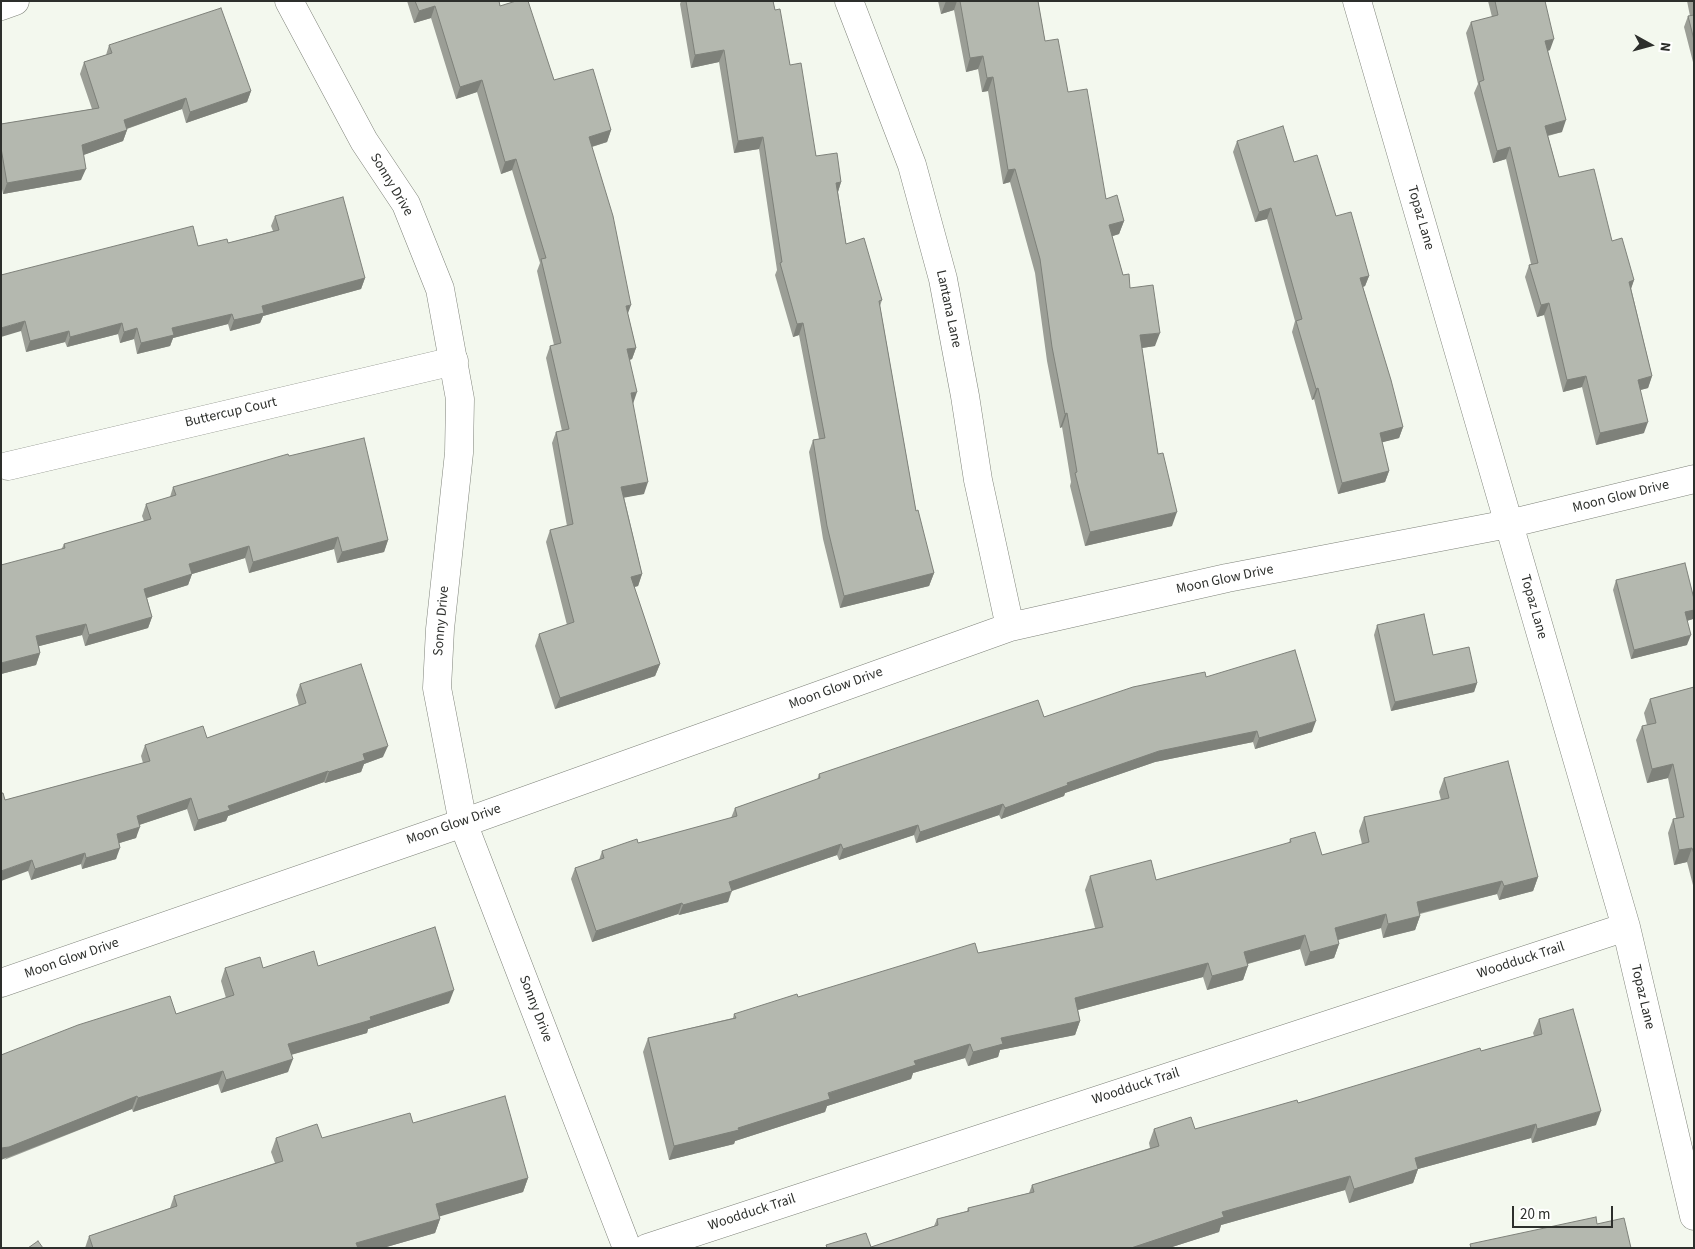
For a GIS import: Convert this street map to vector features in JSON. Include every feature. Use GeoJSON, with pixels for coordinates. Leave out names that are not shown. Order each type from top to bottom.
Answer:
{"type":"FeatureCollection","features":[{"type":"Feature","properties":{"kind":"street"},"geometry":{"type":"LineString","coordinates":[[1,6],[15,1]]}},
{"type":"Feature","properties":{"kind":"street","name":"Sonny Drive"},"geometry":{"type":"LineString","coordinates":[[289,1],[364,141],[406,204],[440,289],[460,399],[459,453],[440,629],[437,688],[463,822],[627,1248]]}},
{"type":"Feature","properties":{"kind":"street","name":"Lantana Lane"},"geometry":{"type":"LineString","coordinates":[[849,1],[912,165],[943,280],[966,396],[978,480],[1010,627]]}},
{"type":"Feature","properties":{"kind":"street","name":"Topaz Lane"},"geometry":{"type":"LineString","coordinates":[[1357,1],[1626,926],[1694,1216]]}},
{"type":"Feature","properties":{"kind":"street","name":"Buttercup Court"},"geometry":{"type":"LineString","coordinates":[[8,466],[454,360]]}},
{"type":"Feature","properties":{"kind":"street","name":"Moon Glow Drive"},"geometry":{"type":"LineString","coordinates":[[1,983],[463,822],[1010,627],[1227,578],[1508,524],[1694,479]]}},
{"type":"Feature","properties":{"kind":"street","name":"Woodduck Trail"},"geometry":{"type":"LineString","coordinates":[[647,1248],[1626,926]]}},
{"type":"Feature","properties":{"kind":"building"},"geometry":{"type":"Polygon","coordinates":[[[415,1],[499,1],[500,6],[516,1],[528,1],[554,80],[593,69],[611,130],[589,137],[613,216],[631,305],[626,306],[636,348],[627,349],[637,392],[631,393],[648,482],[621,487],[642,574],[631,577],[660,664],[560,698],[539,634],[574,622],[550,530],[573,524],[556,432],[569,429],[550,346],[561,343],[541,259],[546,258],[516,159],[505,162],[482,80],[460,87],[435,6],[419,11],[415,1]]]}},
{"type":"Feature","properties":{"kind":"building"},"geometry":{"type":"Polygon","coordinates":[[[686,1],[773,1],[775,10],[780,9],[790,65],[801,63],[816,156],[837,153],[841,182],[836,183],[846,244],[864,238],[882,300],[879,301],[916,511],[918,510],[934,573],[844,596],[827,526],[813,440],[825,438],[803,323],[797,324],[780,263],[782,262],[763,137],[738,141],[724,50],[695,55],[686,1]]]}},
{"type":"Feature","properties":{"kind":"building"},"geometry":{"type":"Polygon","coordinates":[[[960,1],[1038,1],[1045,41],[1058,39],[1068,92],[1087,89],[1106,199],[1117,195],[1124,221],[1109,225],[1123,275],[1129,274],[1130,288],[1153,285],[1160,333],[1140,335],[1158,454],[1163,453],[1177,512],[1090,532],[1075,473],[1077,472],[1067,413],[1065,414],[1052,347],[1040,259],[1015,169],[1008,170],[993,77],[987,78],[983,56],[970,58],[960,1]]]}},
{"type":"Feature","properties":{"kind":"building"},"geometry":{"type":"Polygon","coordinates":[[[1495,1],[1545,1],[1554,39],[1545,41],[1566,120],[1545,126],[1559,177],[1594,169],[1612,241],[1622,238],[1634,280],[1629,282],[1652,376],[1638,380],[1648,422],[1600,433],[1586,376],[1567,380],[1549,303],[1541,305],[1529,265],[1538,263],[1510,147],[1497,151],[1479,82],[1484,80],[1471,22],[1498,15],[1495,1]]]}},
{"type":"Feature","properties":{"kind":"building"},"geometry":{"type":"Polygon","coordinates":[[[221,8],[251,91],[190,112],[186,98],[124,120],[127,130],[82,145],[86,169],[7,183],[1,148],[1,124],[99,108],[84,62],[112,53],[109,45],[221,8]]]}},
{"type":"Feature","properties":{"kind":"building"},"geometry":{"type":"Polygon","coordinates":[[[1694,15],[1694,40],[1688,16],[1694,15]]]}},
{"type":"Feature","properties":{"kind":"building"},"geometry":{"type":"Polygon","coordinates":[[[1283,126],[1294,162],[1317,155],[1336,216],[1351,212],[1369,276],[1360,278],[1391,380],[1403,427],[1380,433],[1389,471],[1342,483],[1318,388],[1316,389],[1296,321],[1302,319],[1271,208],[1259,212],[1237,141],[1283,126]]]}},
{"type":"Feature","properties":{"kind":"building"},"geometry":{"type":"Polygon","coordinates":[[[343,197],[365,278],[262,306],[264,313],[234,320],[232,314],[172,328],[174,335],[141,343],[137,328],[124,332],[122,323],[70,337],[69,331],[30,341],[25,321],[1,328],[1,275],[193,226],[198,246],[227,239],[228,243],[279,230],[275,216],[343,197]]]}},
{"type":"Feature","properties":{"kind":"building"},"geometry":{"type":"Polygon","coordinates":[[[364,438],[388,540],[342,552],[338,537],[253,562],[249,546],[189,564],[192,574],[144,589],[152,617],[89,635],[86,624],[36,636],[40,653],[1,663],[1,565],[65,548],[64,544],[151,519],[146,504],[176,495],[173,487],[288,454],[289,456],[364,438]]]}},
{"type":"Feature","properties":{"kind":"building"},"geometry":{"type":"Polygon","coordinates":[[[1685,563],[1694,599],[1694,610],[1685,612],[1691,635],[1634,650],[1616,580],[1685,563]]]}},
{"type":"Feature","properties":{"kind":"building"},"geometry":{"type":"Polygon","coordinates":[[[1424,614],[1433,655],[1469,647],[1477,683],[1395,702],[1377,625],[1424,614]]]}},
{"type":"Feature","properties":{"kind":"building"},"geometry":{"type":"Polygon","coordinates":[[[1295,650],[1316,721],[1259,738],[1257,731],[1159,751],[1067,783],[1068,785],[1005,808],[1003,804],[920,832],[918,825],[843,849],[841,844],[729,882],[732,891],[683,905],[682,903],[596,931],[575,868],[604,858],[602,851],[637,839],[638,843],[737,816],[735,808],[820,778],[819,774],[1038,700],[1044,717],[1133,687],[1205,672],[1206,677],[1295,650]]]}},
{"type":"Feature","properties":{"kind":"building"},"geometry":{"type":"Polygon","coordinates":[[[361,664],[388,746],[363,754],[365,760],[228,806],[230,810],[198,820],[191,798],[137,816],[140,827],[117,834],[120,848],[86,858],[85,853],[35,869],[32,860],[1,871],[1,793],[3,793],[5,800],[150,761],[145,745],[203,726],[207,738],[306,703],[300,684],[361,664]]]}},
{"type":"Feature","properties":{"kind":"building"},"geometry":{"type":"Polygon","coordinates":[[[1694,687],[1694,854],[1692,848],[1679,850],[1673,819],[1684,817],[1673,764],[1652,769],[1642,726],[1656,723],[1650,699],[1694,687]]]}},
{"type":"Feature","properties":{"kind":"building"},"geometry":{"type":"Polygon","coordinates":[[[1508,761],[1538,877],[1504,886],[1502,881],[1417,902],[1420,916],[1388,924],[1386,914],[1335,928],[1339,944],[1310,952],[1305,935],[1244,952],[1248,966],[1212,976],[1208,963],[1075,998],[1080,1021],[1001,1038],[1003,1044],[973,1052],[970,1044],[914,1061],[916,1065],[828,1093],[830,1099],[738,1128],[739,1130],[674,1146],[648,1038],[736,1018],[734,1014],[797,994],[798,997],[975,943],[978,953],[1103,927],[1090,876],[1151,860],[1156,880],[1291,842],[1290,839],[1315,832],[1322,855],[1369,842],[1364,817],[1449,798],[1444,778],[1508,761]]]}},
{"type":"Feature","properties":{"kind":"building"},"geometry":{"type":"Polygon","coordinates":[[[435,927],[454,990],[370,1017],[371,1020],[288,1044],[293,1059],[226,1080],[223,1071],[138,1098],[137,1096],[9,1147],[1,1148],[1,1055],[78,1025],[170,996],[176,1014],[234,995],[225,968],[260,957],[263,968],[314,951],[318,966],[435,927]]]}},
{"type":"Feature","properties":{"kind":"building"},"geometry":{"type":"Polygon","coordinates":[[[1573,1009],[1601,1111],[1537,1129],[1536,1124],[1415,1158],[1418,1169],[1354,1189],[1350,1176],[1222,1212],[1224,1217],[1131,1248],[827,1248],[826,1245],[866,1233],[871,1247],[938,1225],[937,1219],[969,1211],[968,1208],[1034,1192],[1032,1185],[1159,1146],[1154,1129],[1191,1117],[1195,1129],[1297,1100],[1298,1103],[1480,1048],[1481,1051],[1542,1034],[1539,1019],[1573,1009]]]}},
{"type":"Feature","properties":{"kind":"building"},"geometry":{"type":"Polygon","coordinates":[[[505,1096],[528,1178],[436,1204],[440,1219],[356,1243],[358,1248],[93,1248],[89,1236],[177,1206],[174,1196],[283,1161],[276,1138],[317,1124],[322,1138],[410,1113],[413,1123],[505,1096]]]}},
{"type":"Feature","properties":{"kind":"building"},"geometry":{"type":"Polygon","coordinates":[[[1596,1217],[1597,1224],[1624,1218],[1631,1248],[1471,1248],[1470,1244],[1596,1217]]]}},
{"type":"Feature","properties":{"kind":"building"},"geometry":{"type":"Polygon","coordinates":[[[38,1241],[43,1248],[28,1248],[38,1241]]]}}]}
